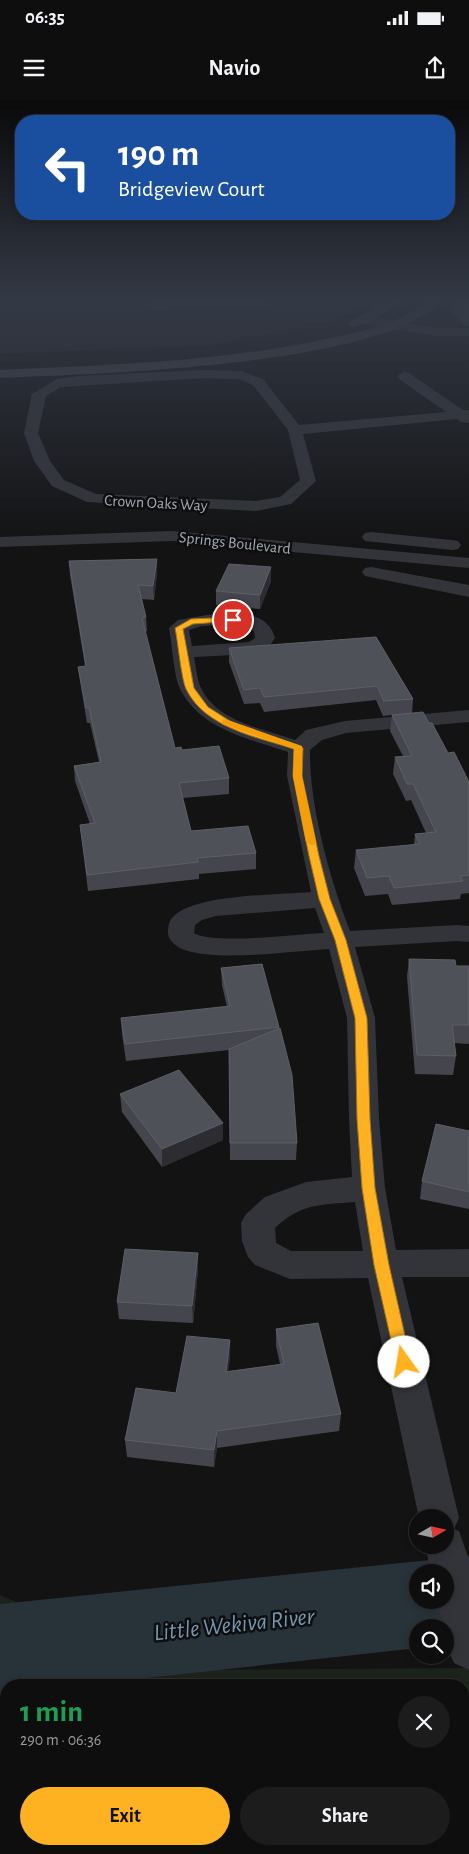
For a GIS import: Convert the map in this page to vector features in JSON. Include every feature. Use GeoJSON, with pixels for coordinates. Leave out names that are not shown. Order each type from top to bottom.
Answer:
{"type":"FeatureCollection","features":[{"type":"Feature","properties":{"kind":"street","name":"Crown Oaks Way"},"geometry":{"type":"LineString","coordinates":[[82,380],[57,383],[39,394],[31,433],[42,461],[58,482],[93,499],[256,506],[285,501],[308,481],[295,430],[258,382],[252,380]]}},
{"type":"Feature","properties":{"kind":"street"},"geometry":{"type":"LineString","coordinates":[[410,380],[466,417]]}},
{"type":"Feature","properties":{"kind":"street"},"geometry":{"type":"LineString","coordinates":[[295,430],[466,417]]}},
{"type":"Feature","properties":{"kind":"street"},"geometry":{"type":"LineString","coordinates":[[0,529],[90,523],[284,530],[414,540],[469,547]]}},
{"type":"Feature","properties":{"kind":"street","name":"Springs Boulevard"},"geometry":{"type":"LineString","coordinates":[[0,542],[109,536],[172,536],[469,563]]}},
{"type":"Feature","properties":{"kind":"street"},"geometry":{"type":"LineString","coordinates":[[246,543],[268,552],[306,561],[469,591]]}},
{"type":"Feature","properties":{"kind":"street"},"geometry":{"type":"LineString","coordinates":[[184,652],[190,688],[205,709],[230,725],[299,748]]}},
{"type":"Feature","properties":{"kind":"street"},"geometry":{"type":"LineString","coordinates":[[437,1509],[382,1265],[369,1188],[364,1119],[361,1018],[340,940],[325,899],[314,856],[298,776],[299,748],[314,735],[345,727],[469,716]]}},
{"type":"Feature","properties":{"kind":"street"},"geometry":{"type":"LineString","coordinates":[[325,899],[214,908],[193,914],[182,922],[181,936],[194,944],[224,947],[469,934]]}},
{"type":"Feature","properties":{"kind":"street"},"geometry":{"type":"LineString","coordinates":[[369,1188],[306,1194],[277,1206],[258,1223],[257,1242],[268,1258],[290,1265],[469,1263]]}},
{"type":"Feature","properties":{"kind":"street"},"geometry":{"type":"LineString","coordinates":[[447,1554],[469,1648]]}},
{"type":"Feature","properties":{"kind":"shaded area"},"geometry":{"type":"Polygon","coordinates":[[[0,1595],[171,1670],[469,1668],[469,1679],[0,1679],[0,1595]]]}},
{"type":"Feature","properties":{"kind":"building"},"geometry":{"type":"Polygon","coordinates":[[[157,559],[153,586],[138,585],[146,617],[142,618],[175,748],[181,747],[182,750],[219,746],[229,778],[179,783],[191,831],[248,826],[256,853],[197,858],[198,862],[87,875],[80,825],[95,823],[74,766],[101,762],[89,708],[86,708],[78,667],[86,666],[69,561],[157,559]]]}},
{"type":"Feature","properties":{"kind":"building"},"geometry":{"type":"Polygon","coordinates":[[[229,564],[271,567],[260,595],[216,591],[229,564]]]}},
{"type":"Feature","properties":{"kind":"building"},"geometry":{"type":"Polygon","coordinates":[[[376,637],[413,699],[384,701],[377,686],[264,697],[260,688],[244,690],[229,648],[376,637]]]}},
{"type":"Feature","properties":{"kind":"building"},"geometry":{"type":"Polygon","coordinates":[[[423,712],[429,723],[432,723],[448,753],[454,752],[469,782],[469,875],[460,876],[463,881],[394,888],[389,876],[367,878],[356,850],[420,844],[415,834],[436,832],[413,784],[407,784],[395,757],[412,756],[392,715],[423,712]]]}},
{"type":"Feature","properties":{"kind":"building"},"geometry":{"type":"Polygon","coordinates":[[[409,959],[455,960],[456,966],[469,966],[469,1025],[452,1025],[456,1056],[417,1055],[409,959]]]}},
{"type":"Feature","properties":{"kind":"building"},"geometry":{"type":"Polygon","coordinates":[[[262,964],[279,1027],[125,1044],[121,1018],[230,1006],[221,968],[262,964]]]}},
{"type":"Feature","properties":{"kind":"building"},"geometry":{"type":"Polygon","coordinates":[[[280,1028],[292,1075],[297,1143],[230,1143],[229,1049],[280,1028]]]}},
{"type":"Feature","properties":{"kind":"building"},"geometry":{"type":"Polygon","coordinates":[[[179,1070],[223,1123],[162,1149],[120,1094],[179,1070]]]}},
{"type":"Feature","properties":{"kind":"building"},"geometry":{"type":"Polygon","coordinates":[[[436,1124],[469,1131],[469,1192],[422,1181],[436,1124]]]}},
{"type":"Feature","properties":{"kind":"building"},"geometry":{"type":"Polygon","coordinates":[[[125,1249],[198,1253],[192,1306],[117,1302],[125,1249]]]}},
{"type":"Feature","properties":{"kind":"building"},"geometry":{"type":"Polygon","coordinates":[[[318,1323],[341,1414],[217,1431],[214,1450],[125,1440],[136,1388],[176,1393],[187,1336],[230,1340],[226,1372],[284,1364],[276,1329],[318,1323]]]}},
{"type":"Feature","properties":{"kind":"waterway","name":"Little Wekiva River"},"geometry":{"type":"LineString","coordinates":[[0,1649],[469,1599]]}},
{"type":"Feature","properties":{"kind":"slow traffic"},"geometry":{"type":"LineString","coordinates":[[225,722],[299,748],[298,776],[311,842]]}},
{"type":"Feature","properties":{"kind":"route"},"geometry":{"type":"LineString","coordinates":[[233,620],[191,621],[179,628],[190,688],[205,709],[230,725],[299,748],[298,776],[314,856],[325,899],[340,940],[361,1018],[364,1119],[369,1188],[382,1265],[404,1362]]}}]}
